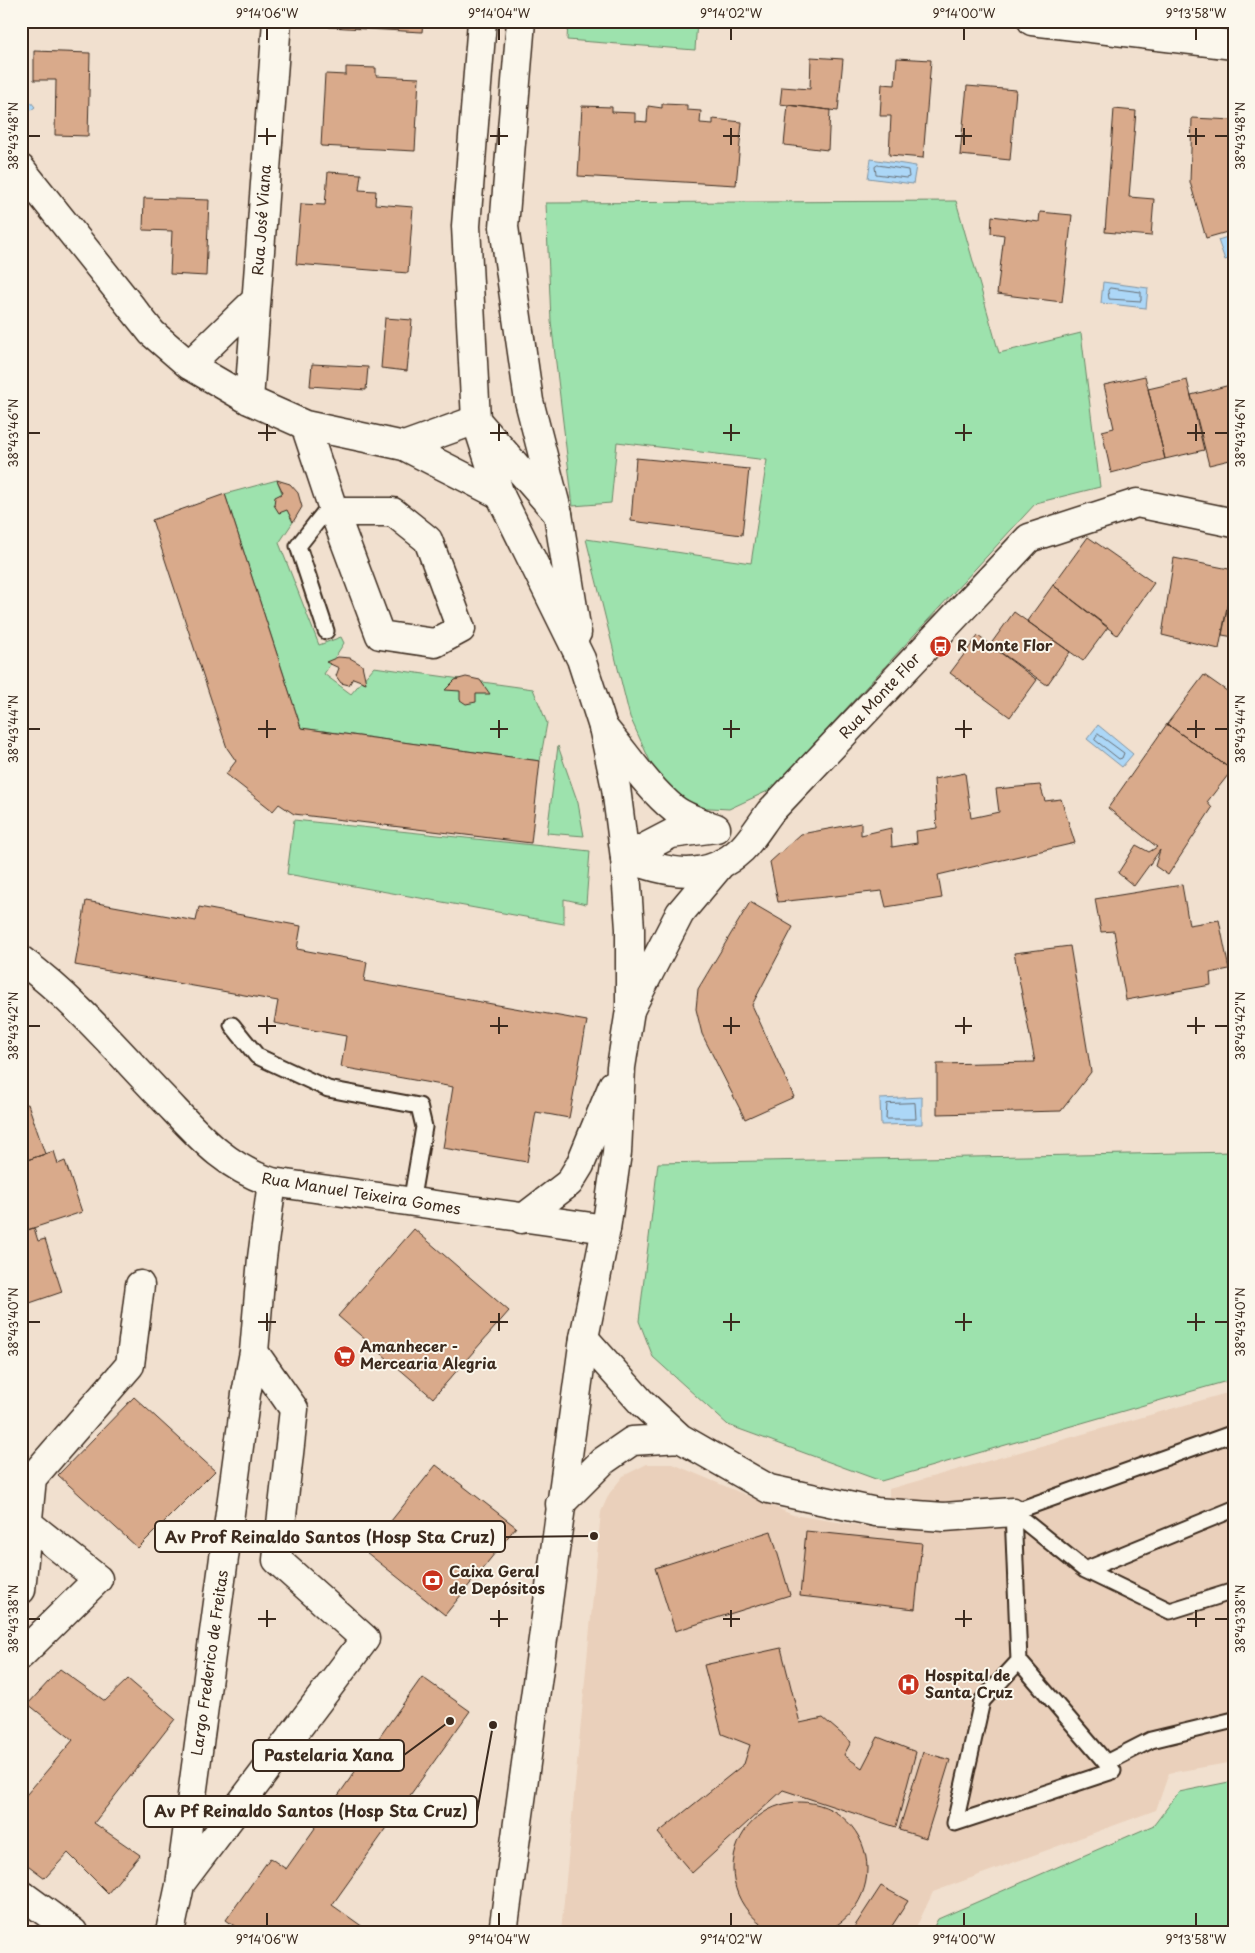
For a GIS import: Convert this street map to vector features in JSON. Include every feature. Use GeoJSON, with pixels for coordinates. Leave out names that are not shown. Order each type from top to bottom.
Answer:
{"type":"FeatureCollection","features":[{"type":"Feature","properties":{"kind":"street","name":"Rua José Viana"},"geometry":{"type":"LineString","coordinates":[[249,400],[277,21]]}},
{"type":"Feature","properties":{"kind":"street"},"geometry":{"type":"LineString","coordinates":[[482,21],[466,226],[476,420],[500,495],[581,659],[604,727],[616,788],[625,858],[630,929],[630,1010],[621,1067],[617,1153],[606,1229],[584,1338],[503,1932]]}},
{"type":"Feature","properties":{"kind":"street"},"geometry":{"type":"LineString","coordinates":[[521,21],[504,227],[529,402],[558,514],[581,659]]}},
{"type":"Feature","properties":{"kind":"street"},"geometry":{"type":"LineString","coordinates":[[1032,21],[1234,45]]}},
{"type":"Feature","properties":{"kind":"street"},"geometry":{"type":"LineString","coordinates":[[21,169],[152,333],[189,365],[249,400],[305,425],[404,446],[500,495]]}},
{"type":"Feature","properties":{"kind":"street"},"geometry":{"type":"LineString","coordinates":[[189,365],[256,300]]}},
{"type":"Feature","properties":{"kind":"street"},"geometry":{"type":"LineString","coordinates":[[404,446],[476,420]]}},
{"type":"Feature","properties":{"kind":"street"},"geometry":{"type":"LineString","coordinates":[[476,420],[558,514]]}},
{"type":"Feature","properties":{"kind":"street"},"geometry":{"type":"LineString","coordinates":[[305,425],[333,508],[380,635],[435,643],[460,629],[428,540],[393,512],[333,508]]}},
{"type":"Feature","properties":{"kind":"street","name":"Rua Monte Flor"},"geometry":{"type":"LineString","coordinates":[[722,863],[742,849],[770,812],[1029,538],[1137,503],[1234,523]]}},
{"type":"Feature","properties":{"kind":"street"},"geometry":{"type":"LineString","coordinates":[[604,727],[656,792],[675,809],[693,819],[716,828]]}},
{"type":"Feature","properties":{"kind":"street"},"geometry":{"type":"LineString","coordinates":[[625,858],[671,834],[742,824],[770,812]]}},
{"type":"Feature","properties":{"kind":"street"},"geometry":{"type":"LineString","coordinates":[[625,858],[664,871],[682,873],[703,872],[722,863]]}},
{"type":"Feature","properties":{"kind":"street"},"geometry":{"type":"LineString","coordinates":[[630,1010],[680,913],[722,863]]}},
{"type":"Feature","properties":{"kind":"street","name":"Rua Manuel Teixeira Gomes"},"geometry":{"type":"LineString","coordinates":[[21,960],[40,974],[82,1014],[200,1136],[229,1162],[250,1175],[272,1182],[606,1229]]}},
{"type":"Feature","properties":{"kind":"street"},"geometry":{"type":"LineString","coordinates":[[522,1218],[569,1183],[580,1165],[621,1067]]}},
{"type":"Feature","properties":{"kind":"street","name":"Largo Frederico de Freitas"},"geometry":{"type":"LineString","coordinates":[[170,1932],[180,1885],[246,1394],[254,1352],[262,1258],[272,1182]]}},
{"type":"Feature","properties":{"kind":"street"},"geometry":{"type":"LineString","coordinates":[[21,1590],[29,1524],[32,1478],[130,1365],[140,1285]]}},
{"type":"Feature","properties":{"kind":"street"},"geometry":{"type":"LineString","coordinates":[[584,1338],[641,1402],[680,1438],[769,1488],[876,1512],[944,1517],[1013,1512]]}},
{"type":"Feature","properties":{"kind":"street","name":"Largo Frederico de Freitas"},"geometry":{"type":"LineString","coordinates":[[180,1885],[365,1638],[277,1560],[294,1409],[254,1352]]}},
{"type":"Feature","properties":{"kind":"street"},"geometry":{"type":"LineString","coordinates":[[560,1504],[603,1461],[632,1440],[680,1438]]}},
{"type":"Feature","properties":{"kind":"street"},"geometry":{"type":"LineString","coordinates":[[21,1655],[98,1579],[29,1524]]}},
{"type":"Feature","properties":{"kind":"street"},"geometry":{"type":"LineString","coordinates":[[21,1894],[73,1932]]}},
{"type":"Feature","properties":{"kind":"lane"},"geometry":{"type":"LineString","coordinates":[[326,631],[298,546],[333,508]]}},
{"type":"Feature","properties":{"kind":"lane"},"geometry":{"type":"LineString","coordinates":[[232,1025],[257,1056],[328,1089],[419,1106],[424,1127],[411,1203]]}},
{"type":"Feature","properties":{"kind":"lane"},"geometry":{"type":"LineString","coordinates":[[1013,1512],[1234,1433]]}},
{"type":"Feature","properties":{"kind":"lane"},"geometry":{"type":"LineString","coordinates":[[1085,1570],[1234,1509]]}},
{"type":"Feature","properties":{"kind":"lane"},"geometry":{"type":"LineString","coordinates":[[1013,1512],[1085,1570],[1170,1611],[1234,1591]]}},
{"type":"Feature","properties":{"kind":"lane"},"geometry":{"type":"LineString","coordinates":[[1013,1512],[1019,1662],[1113,1771],[955,1823],[982,1701],[1019,1662]]}},
{"type":"Feature","properties":{"kind":"lane"},"geometry":{"type":"LineString","coordinates":[[1106,1763],[1151,1740],[1234,1720]]}},
{"type":"Feature","properties":{"kind":"shaded area","name":"Hospital de Santa Cruz"},"geometry":{"type":"Polygon","coordinates":[[[1234,1391],[1234,1762],[1169,1773],[1156,1810],[933,1892],[914,1932],[561,1932],[601,1512],[609,1494],[623,1476],[647,1464],[673,1464],[793,1515],[889,1530],[889,1489],[1234,1391]]]}},
{"type":"Feature","properties":{"kind":"green space"},"geometry":{"type":"Polygon","coordinates":[[[568,21],[697,21],[695,50],[567,40],[568,21]]]}},
{"type":"Feature","properties":{"kind":"green space"},"geometry":{"type":"Polygon","coordinates":[[[956,201],[999,353],[1081,333],[1100,487],[1036,503],[772,789],[729,809],[692,807],[659,781],[630,717],[586,539],[751,563],[767,460],[617,442],[611,503],[573,506],[551,321],[546,203],[956,201]]]}},
{"type":"Feature","properties":{"kind":"green space"},"geometry":{"type":"Polygon","coordinates":[[[277,480],[293,522],[279,543],[319,645],[341,637],[344,643],[324,674],[351,694],[374,667],[533,689],[547,723],[540,761],[301,728],[225,494],[277,480]]]}},
{"type":"Feature","properties":{"kind":"green space"},"geometry":{"type":"Polygon","coordinates":[[[558,746],[578,803],[584,836],[547,833],[558,746]]]}},
{"type":"Feature","properties":{"kind":"green space"},"geometry":{"type":"Polygon","coordinates":[[[294,820],[590,851],[586,904],[564,899],[564,924],[287,874],[294,820]]]}},
{"type":"Feature","properties":{"kind":"green space"},"geometry":{"type":"Polygon","coordinates":[[[1234,1152],[1234,1379],[881,1481],[728,1425],[653,1357],[639,1321],[658,1163],[1234,1152]]]}},
{"type":"Feature","properties":{"kind":"green space"},"geometry":{"type":"Polygon","coordinates":[[[1234,1781],[1234,1932],[931,1932],[938,1919],[1154,1825],[1179,1792],[1234,1781]]]}},
{"type":"Feature","properties":{"kind":"water"},"geometry":{"type":"Polygon","coordinates":[[[21,90],[35,107],[22,117],[21,116],[21,90]]]}},
{"type":"Feature","properties":{"kind":"water"},"geometry":{"type":"Polygon","coordinates":[[[871,159],[916,166],[913,184],[868,178],[871,159]]]}},
{"type":"Feature","properties":{"kind":"water"},"geometry":{"type":"Polygon","coordinates":[[[1234,235],[1234,257],[1225,260],[1218,240],[1234,235]]]}},
{"type":"Feature","properties":{"kind":"water"},"geometry":{"type":"Polygon","coordinates":[[[1103,282],[1148,288],[1146,308],[1101,303],[1103,282]]]}},
{"type":"Feature","properties":{"kind":"water"},"geometry":{"type":"Polygon","coordinates":[[[1098,725],[1133,754],[1122,767],[1087,739],[1098,725]]]}},
{"type":"Feature","properties":{"kind":"water"},"geometry":{"type":"Polygon","coordinates":[[[922,1097],[922,1124],[881,1125],[880,1099],[922,1097]]]}},
{"type":"Feature","properties":{"kind":"building"},"geometry":{"type":"Polygon","coordinates":[[[329,21],[423,21],[422,32],[329,27],[329,21]]]}},
{"type":"Feature","properties":{"kind":"building"},"geometry":{"type":"Polygon","coordinates":[[[34,51],[90,53],[88,136],[55,135],[56,80],[34,80],[34,51]]]}},
{"type":"Feature","properties":{"kind":"building"},"geometry":{"type":"Polygon","coordinates":[[[811,57],[843,59],[838,111],[780,104],[782,87],[810,89],[811,57]]]}},
{"type":"Feature","properties":{"kind":"building"},"geometry":{"type":"Polygon","coordinates":[[[897,58],[931,60],[923,158],[889,155],[891,116],[880,116],[882,84],[895,85],[897,58]]]}},
{"type":"Feature","properties":{"kind":"building"},"geometry":{"type":"Polygon","coordinates":[[[346,67],[376,68],[376,76],[419,78],[415,151],[321,146],[325,74],[346,75],[346,67]]]}},
{"type":"Feature","properties":{"kind":"building"},"geometry":{"type":"Polygon","coordinates":[[[967,86],[1016,90],[1010,160],[960,155],[967,86]]]}},
{"type":"Feature","properties":{"kind":"building"},"geometry":{"type":"Polygon","coordinates":[[[662,104],[687,105],[687,110],[701,111],[700,123],[713,124],[713,119],[742,122],[736,185],[578,176],[582,106],[612,107],[612,112],[635,113],[635,121],[647,122],[648,106],[662,108],[662,104]]]}},
{"type":"Feature","properties":{"kind":"building"},"geometry":{"type":"Polygon","coordinates":[[[788,105],[830,110],[828,150],[784,145],[788,105]]]}},
{"type":"Feature","properties":{"kind":"building"},"geometry":{"type":"Polygon","coordinates":[[[1114,109],[1136,111],[1129,197],[1154,199],[1151,236],[1105,232],[1114,109]]]}},
{"type":"Feature","properties":{"kind":"building"},"geometry":{"type":"Polygon","coordinates":[[[1192,118],[1234,120],[1234,230],[1206,238],[1190,182],[1192,118]]]}},
{"type":"Feature","properties":{"kind":"building"},"geometry":{"type":"Polygon","coordinates":[[[328,172],[361,174],[359,190],[376,191],[375,204],[413,207],[408,273],[296,264],[301,204],[325,205],[328,172]]]}},
{"type":"Feature","properties":{"kind":"building"},"geometry":{"type":"Polygon","coordinates":[[[144,198],[209,200],[206,276],[170,274],[172,231],[143,230],[144,198]]]}},
{"type":"Feature","properties":{"kind":"building"},"geometry":{"type":"Polygon","coordinates":[[[1040,212],[1072,215],[1062,302],[997,294],[1004,235],[991,233],[992,216],[1039,222],[1040,212]]]}},
{"type":"Feature","properties":{"kind":"building"},"geometry":{"type":"Polygon","coordinates":[[[385,318],[412,320],[407,371],[381,368],[385,318]]]}},
{"type":"Feature","properties":{"kind":"building"},"geometry":{"type":"Polygon","coordinates":[[[312,364],[368,367],[366,390],[310,386],[312,364]]]}},
{"type":"Feature","properties":{"kind":"building"},"geometry":{"type":"Polygon","coordinates":[[[1145,376],[1165,459],[1111,473],[1102,431],[1114,428],[1104,385],[1145,376]]]}},
{"type":"Feature","properties":{"kind":"building"},"geometry":{"type":"Polygon","coordinates":[[[1187,380],[1204,450],[1165,459],[1148,389],[1187,380]]]}},
{"type":"Feature","properties":{"kind":"building"},"geometry":{"type":"Polygon","coordinates":[[[1230,385],[1234,400],[1234,459],[1209,465],[1191,395],[1230,385]]]}},
{"type":"Feature","properties":{"kind":"building"},"geometry":{"type":"Polygon","coordinates":[[[636,458],[749,469],[742,535],[631,521],[636,458]]]}},
{"type":"Feature","properties":{"kind":"building"},"geometry":{"type":"Polygon","coordinates":[[[277,480],[290,484],[298,493],[302,507],[293,522],[287,510],[279,513],[274,505],[275,497],[283,493],[277,480]]]}},
{"type":"Feature","properties":{"kind":"building"},"geometry":{"type":"Polygon","coordinates":[[[225,494],[301,728],[540,761],[531,843],[294,814],[279,804],[273,811],[226,774],[236,761],[227,748],[152,520],[225,494]]]}},
{"type":"Feature","properties":{"kind":"building"},"geometry":{"type":"Polygon","coordinates":[[[1088,537],[1154,583],[1117,635],[1053,585],[1088,537]]]}},
{"type":"Feature","properties":{"kind":"building"},"geometry":{"type":"Polygon","coordinates":[[[1174,558],[1234,570],[1219,649],[1162,635],[1174,558]]]}},
{"type":"Feature","properties":{"kind":"building"},"geometry":{"type":"Polygon","coordinates":[[[1234,575],[1234,637],[1222,635],[1234,575]]]}},
{"type":"Feature","properties":{"kind":"building"},"geometry":{"type":"Polygon","coordinates":[[[1053,585],[1108,627],[1083,661],[1027,621],[1053,585]]]}},
{"type":"Feature","properties":{"kind":"building"},"geometry":{"type":"Polygon","coordinates":[[[1014,612],[1070,652],[1047,685],[990,645],[1014,612]]]}},
{"type":"Feature","properties":{"kind":"building"},"geometry":{"type":"Polygon","coordinates":[[[978,636],[1037,680],[1010,717],[950,673],[978,636]]]}},
{"type":"Feature","properties":{"kind":"building"},"geometry":{"type":"Polygon","coordinates":[[[338,657],[350,658],[362,665],[366,683],[353,678],[349,685],[341,683],[336,676],[339,668],[326,662],[338,657]]]}},
{"type":"Feature","properties":{"kind":"building"},"geometry":{"type":"Polygon","coordinates":[[[1204,675],[1234,696],[1232,770],[1167,724],[1204,675]]]}},
{"type":"Feature","properties":{"kind":"building"},"geometry":{"type":"Polygon","coordinates":[[[466,677],[480,680],[490,694],[476,694],[476,702],[466,704],[460,700],[460,691],[445,690],[455,680],[466,677]]]}},
{"type":"Feature","properties":{"kind":"building"},"geometry":{"type":"Polygon","coordinates":[[[1167,724],[1232,770],[1207,802],[1212,808],[1168,875],[1155,866],[1160,850],[1134,886],[1118,873],[1136,845],[1149,852],[1157,847],[1108,808],[1167,724]]]}},
{"type":"Feature","properties":{"kind":"building"},"geometry":{"type":"Polygon","coordinates":[[[965,773],[971,818],[999,812],[996,789],[1040,785],[1045,801],[1061,799],[1075,843],[938,875],[942,898],[886,907],[882,891],[778,902],[770,862],[801,834],[861,823],[861,835],[891,828],[892,847],[917,843],[916,831],[937,828],[934,779],[965,773]]]}},
{"type":"Feature","properties":{"kind":"building"},"geometry":{"type":"Polygon","coordinates":[[[1182,885],[1189,925],[1219,920],[1229,969],[1210,973],[1211,985],[1126,1000],[1114,931],[1101,932],[1095,899],[1182,885]]]}},
{"type":"Feature","properties":{"kind":"building"},"geometry":{"type":"Polygon","coordinates":[[[86,901],[196,921],[199,907],[301,926],[297,949],[367,962],[364,981],[587,1021],[569,1118],[536,1112],[527,1162],[443,1148],[453,1087],[341,1067],[346,1036],[274,1023],[278,1001],[75,965],[86,901]]]}},
{"type":"Feature","properties":{"kind":"building"},"geometry":{"type":"Polygon","coordinates":[[[750,902],[793,927],[752,1005],[794,1097],[745,1119],[702,1034],[696,1009],[698,989],[750,902]]]}},
{"type":"Feature","properties":{"kind":"building"},"geometry":{"type":"Polygon","coordinates":[[[1070,946],[1091,1072],[1061,1111],[937,1114],[937,1064],[1035,1062],[1014,953],[1070,946]]]}},
{"type":"Feature","properties":{"kind":"building"},"geometry":{"type":"Polygon","coordinates":[[[28,1104],[45,1154],[21,1162],[21,1105],[28,1104]]]}},
{"type":"Feature","properties":{"kind":"building"},"geometry":{"type":"Polygon","coordinates":[[[54,1151],[58,1164],[65,1161],[82,1212],[21,1232],[21,1162],[54,1151]]]}},
{"type":"Feature","properties":{"kind":"building"},"geometry":{"type":"Polygon","coordinates":[[[34,1228],[38,1241],[45,1239],[62,1292],[21,1306],[21,1232],[34,1228]]]}},
{"type":"Feature","properties":{"kind":"building"},"geometry":{"type":"Polygon","coordinates":[[[414,1229],[509,1311],[433,1398],[338,1316],[414,1229]]]}},
{"type":"Feature","properties":{"kind":"building"},"geometry":{"type":"Polygon","coordinates":[[[134,1397],[215,1471],[138,1548],[58,1475],[134,1397]]]}},
{"type":"Feature","properties":{"kind":"building"},"geometry":{"type":"Polygon","coordinates":[[[436,1465],[516,1527],[445,1615],[366,1552],[436,1465]]]}},
{"type":"Feature","properties":{"kind":"building"},"geometry":{"type":"Polygon","coordinates":[[[771,1531],[790,1595],[675,1631],[655,1568],[771,1531]]]}},
{"type":"Feature","properties":{"kind":"building"},"geometry":{"type":"Polygon","coordinates":[[[806,1531],[922,1543],[915,1609],[800,1596],[806,1531]]]}},
{"type":"Feature","properties":{"kind":"building"},"geometry":{"type":"Polygon","coordinates":[[[781,1648],[800,1723],[823,1718],[851,1742],[844,1755],[862,1768],[878,1737],[916,1752],[896,1827],[783,1790],[692,1873],[658,1833],[744,1764],[750,1745],[722,1734],[704,1665],[781,1648]]]}},
{"type":"Feature","properties":{"kind":"building"},"geometry":{"type":"Polygon","coordinates":[[[60,1669],[105,1701],[128,1679],[175,1719],[94,1823],[140,1855],[108,1893],[68,1853],[45,1878],[21,1860],[21,1801],[73,1740],[28,1704],[60,1669]]]}},
{"type":"Feature","properties":{"kind":"building"},"geometry":{"type":"Polygon","coordinates":[[[1234,1670],[1234,1684],[1229,1671],[1234,1670]]]}},
{"type":"Feature","properties":{"kind":"building"},"geometry":{"type":"Polygon","coordinates":[[[422,1677],[470,1711],[332,1905],[370,1932],[243,1932],[226,1920],[270,1858],[286,1869],[422,1677]]]}},
{"type":"Feature","properties":{"kind":"building"},"geometry":{"type":"Polygon","coordinates":[[[923,1752],[950,1760],[926,1838],[899,1830],[923,1752]]]}},
{"type":"Feature","properties":{"kind":"building"},"geometry":{"type":"Polygon","coordinates":[[[800,1802],[826,1807],[848,1821],[862,1843],[867,1869],[862,1895],[848,1917],[826,1931],[800,1936],[774,1931],[752,1917],[738,1895],[733,1869],[738,1843],[752,1821],[774,1807],[800,1802]]]}},
{"type":"Feature","properties":{"kind":"building"},"geometry":{"type":"Polygon","coordinates":[[[881,1886],[908,1901],[888,1932],[851,1932],[881,1886]]]}},
{"type":"Feature","properties":{"kind":"place","name":"R Monte Flor"},"geometry":{"type":"Point","coordinates":[941,646]}},
{"type":"Feature","properties":{"kind":"place","name":"Amanhecer - Mercearia Alegria"},"geometry":{"type":"Point","coordinates":[344,1356]}},
{"type":"Feature","properties":{"kind":"place","name":"Av Prof Reinaldo Santos (Hosp Sta Cruz)"},"geometry":{"type":"Point","coordinates":[594,1536]}},
{"type":"Feature","properties":{"kind":"place","name":"Caixa Geral de Depósitos"},"geometry":{"type":"Point","coordinates":[433,1581]}},
{"type":"Feature","properties":{"kind":"place","name":"Hospital de Santa Cruz"},"geometry":{"type":"Point","coordinates":[909,1685]}},
{"type":"Feature","properties":{"kind":"place","name":"Pastelaria Xana"},"geometry":{"type":"Point","coordinates":[450,1721]}},
{"type":"Feature","properties":{"kind":"place","name":"Av Pf Reinaldo Santos (Hosp Sta Cruz)"},"geometry":{"type":"Point","coordinates":[493,1725]}}]}
